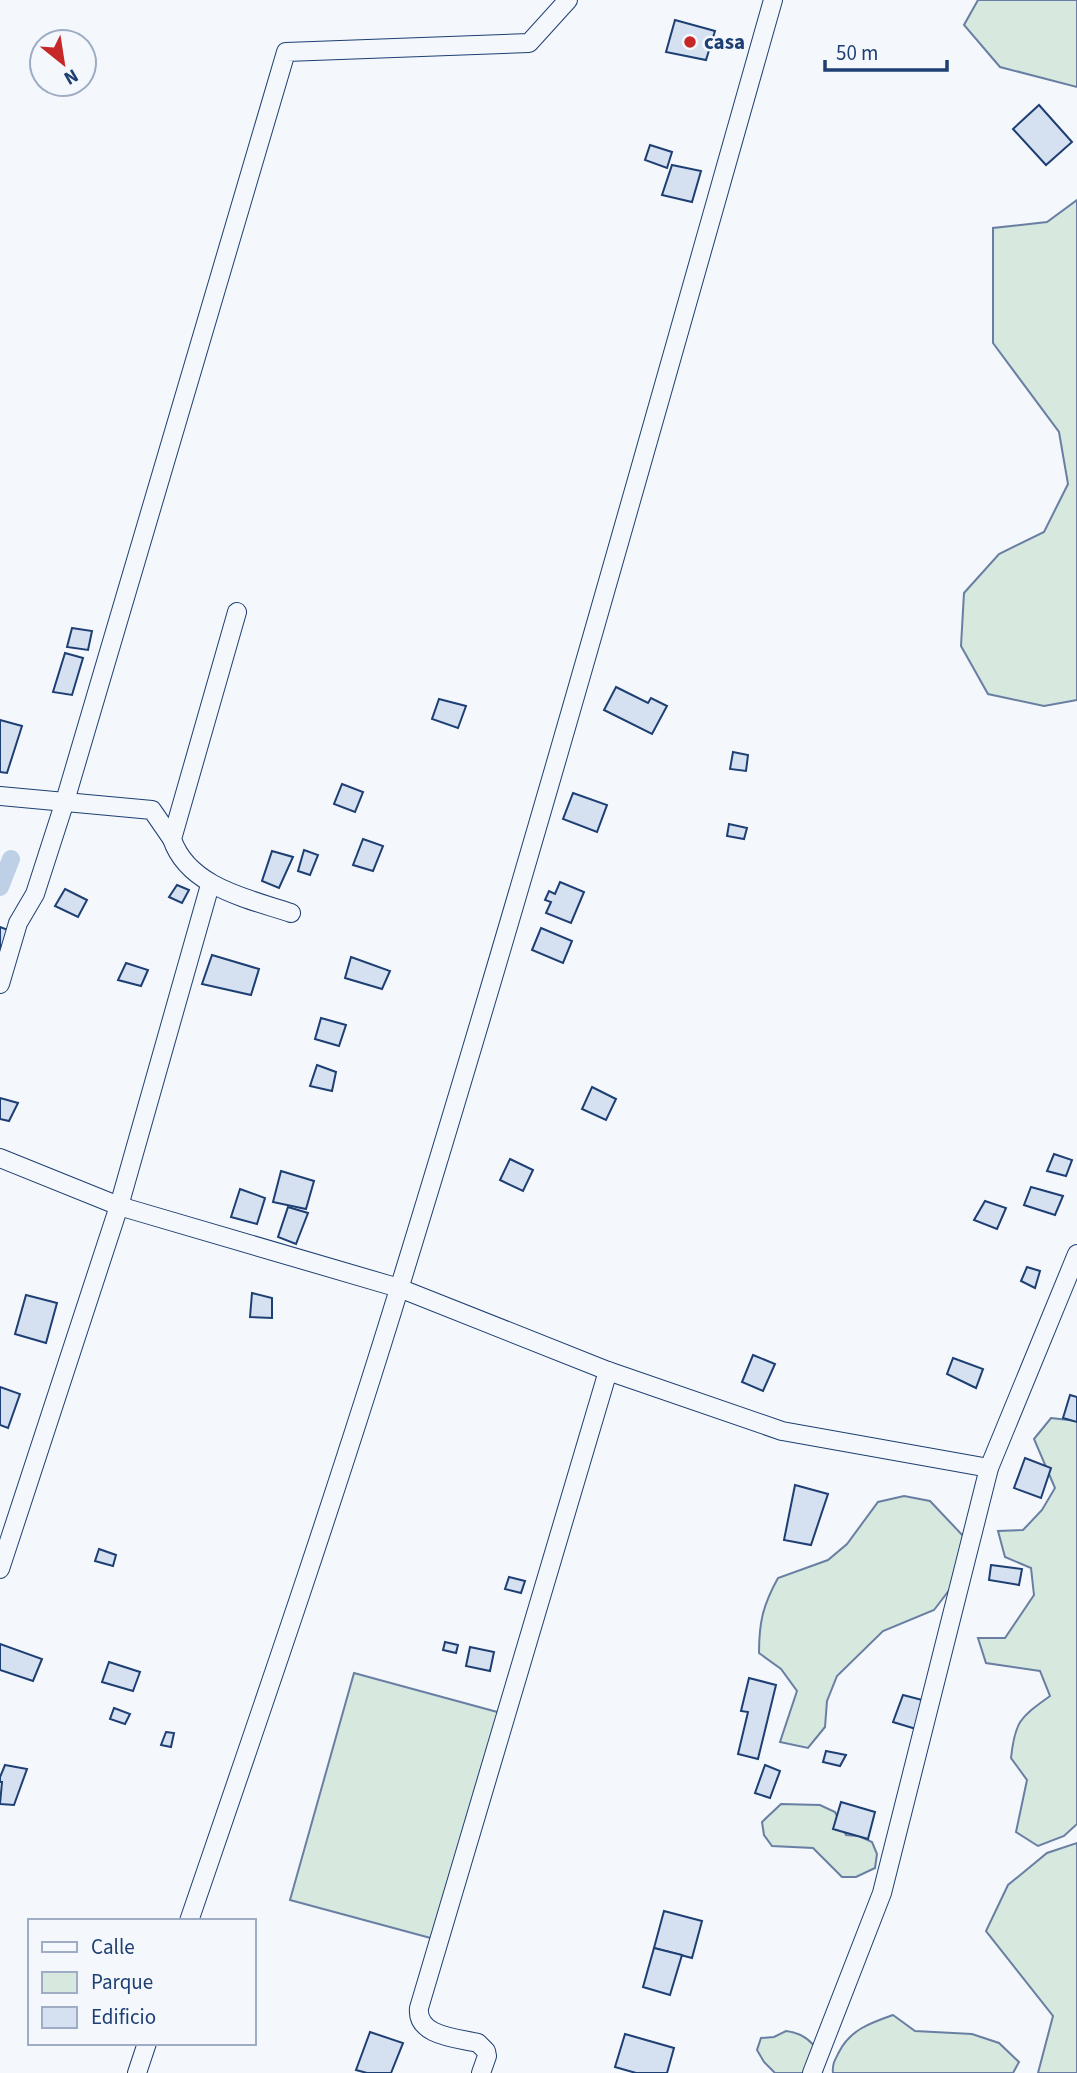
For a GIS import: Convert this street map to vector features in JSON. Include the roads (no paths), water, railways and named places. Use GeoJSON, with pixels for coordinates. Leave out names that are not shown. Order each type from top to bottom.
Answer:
{"type":"FeatureCollection","features":[{"type":"Feature","properties":{"kind":"street"},"geometry":{"type":"LineString","coordinates":[[0,984],[18,923],[35,894],[65,801],[286,52],[529,43],[568,0]]}},
{"type":"Feature","properties":{"kind":"street"},"geometry":{"type":"LineString","coordinates":[[190,1919],[311,1566],[399,1288],[580,682],[773,0]]}},
{"type":"Feature","properties":{"kind":"street"},"geometry":{"type":"LineString","coordinates":[[172,839],[237,612]]}},
{"type":"Feature","properties":{"kind":"street"},"geometry":{"type":"LineString","coordinates":[[0,796],[152,810],[172,839],[174,847],[210,885],[290,914]]}},
{"type":"Feature","properties":{"kind":"street"},"geometry":{"type":"LineString","coordinates":[[0,1569],[119,1206],[210,885]]}},
{"type":"Feature","properties":{"kind":"street"},"geometry":{"type":"LineString","coordinates":[[0,1158],[119,1206],[399,1288],[608,1371],[782,1431],[989,1468]]}},
{"type":"Feature","properties":{"kind":"street"},"geometry":{"type":"LineString","coordinates":[[813,2073],[882,1893],[989,1468],[1077,1254]]}},
{"type":"Feature","properties":{"kind":"street"},"geometry":{"type":"LineString","coordinates":[[481,2073],[487,2056],[483,2047],[478,2043],[425,2027],[418,2017],[419,2008],[608,1371]]}},
{"type":"Feature","properties":{"kind":"street"},"geometry":{"type":"LineString","coordinates":[[137,2073],[146,2045]]}},
{"type":"Feature","properties":{"kind":"waterway"},"geometry":{"type":"LineString","coordinates":[[0,887],[11,859]]}},
{"type":"Feature","properties":{"kind":"place","name":"casa"},"geometry":{"type":"Point","coordinates":[690,42]}}]}
